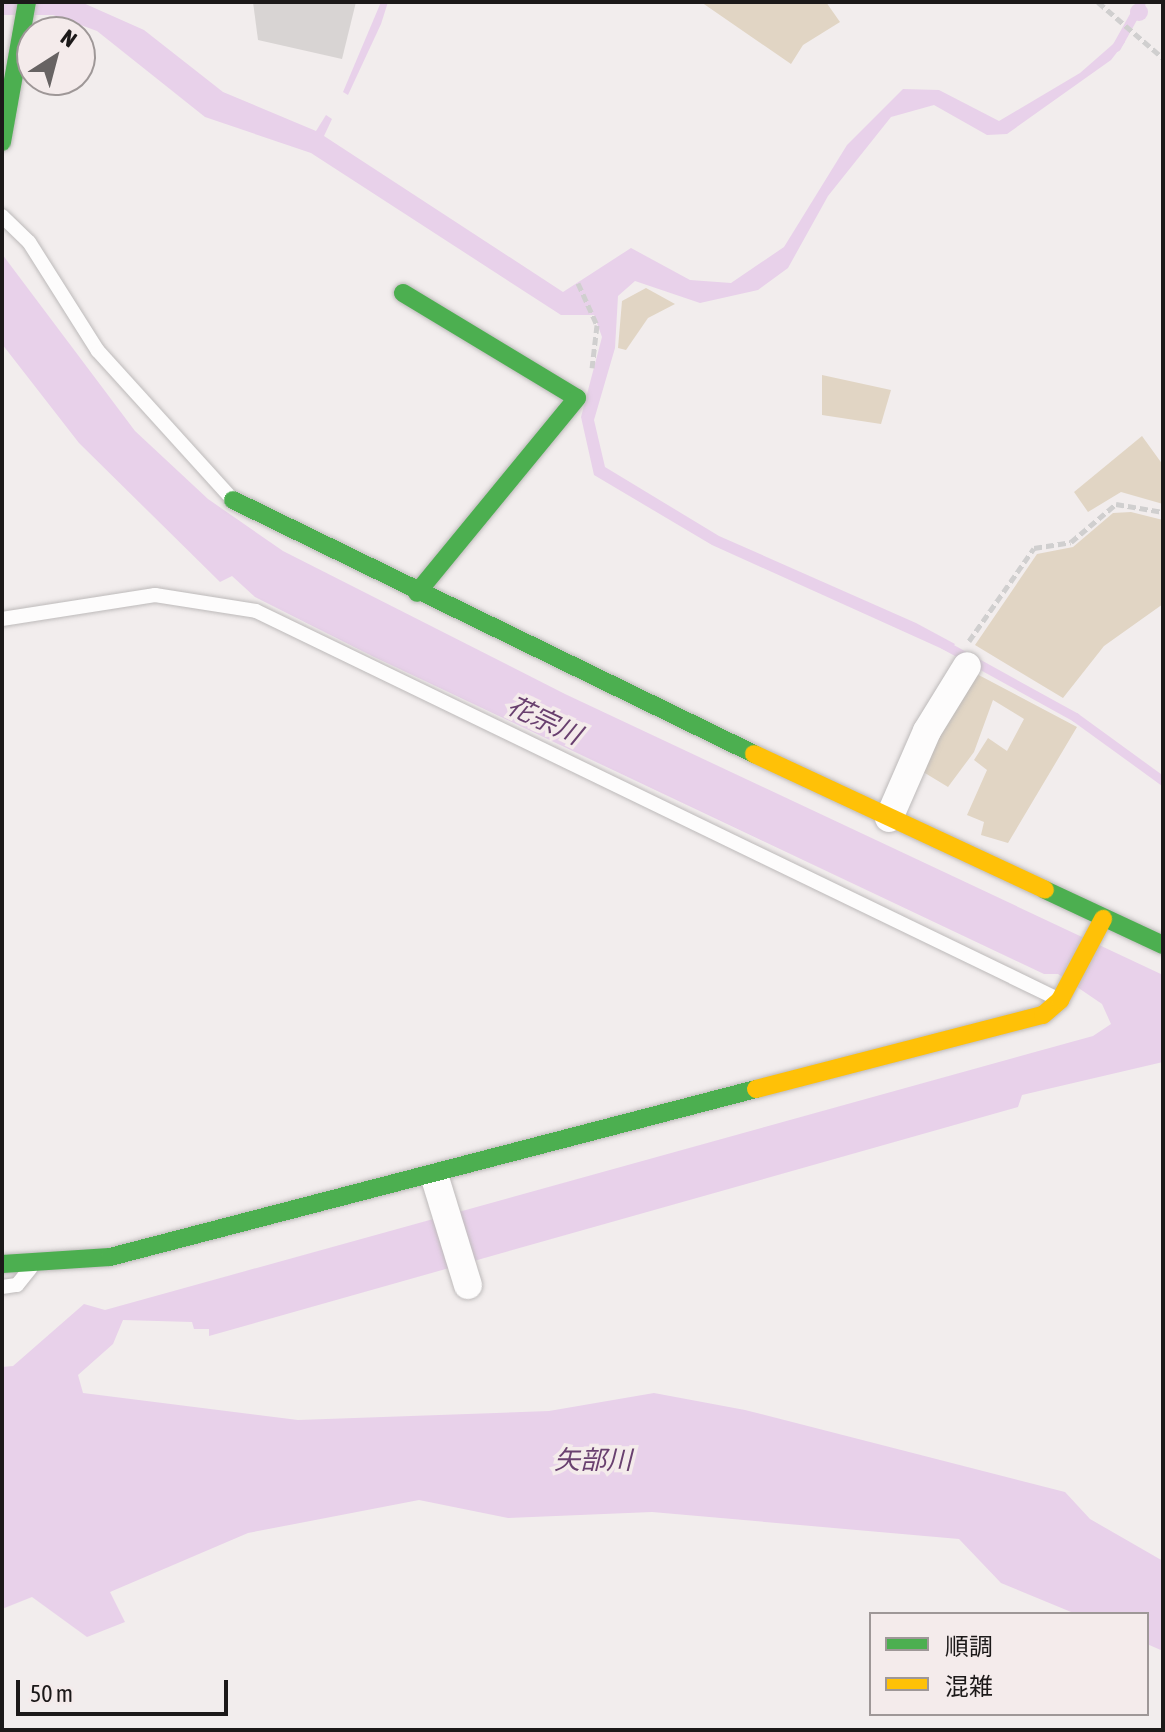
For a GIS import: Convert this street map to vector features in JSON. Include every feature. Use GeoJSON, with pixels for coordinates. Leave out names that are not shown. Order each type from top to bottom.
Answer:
{"type":"FeatureCollection","features":[{"type":"Feature","properties":{"kind":"main road"},"geometry":{"type":"LineString","coordinates":[[2,142],[27,2]]}},
{"type":"Feature","properties":{"kind":"main road"},"geometry":{"type":"LineString","coordinates":[[403,293],[433,298],[577,398],[417,593]]}},
{"type":"Feature","properties":{"kind":"main road"},"geometry":{"type":"LineString","coordinates":[[233,500],[417,593],[1163,945]]}},
{"type":"Feature","properties":{"kind":"main road"},"geometry":{"type":"LineString","coordinates":[[2,1264],[32,1265],[110,1257],[435,1178],[1043,1015],[1060,1000],[1103,919]]}},
{"type":"Feature","properties":{"kind":"street"},"geometry":{"type":"LineString","coordinates":[[889,818],[927,731],[967,666]]}},
{"type":"Feature","properties":{"kind":"street"},"geometry":{"type":"LineString","coordinates":[[435,1178],[468,1285]]}},
{"type":"Feature","properties":{"kind":"lane"},"geometry":{"type":"LineString","coordinates":[[2,216],[29,242],[98,351],[233,500]]}},
{"type":"Feature","properties":{"kind":"lane"},"geometry":{"type":"LineString","coordinates":[[2,619],[155,595],[256,611],[1060,1000]]}},
{"type":"Feature","properties":{"kind":"lane"},"geometry":{"type":"LineString","coordinates":[[2,1287],[17,1285],[32,1265]]}},
{"type":"Feature","properties":{"kind":"path"},"geometry":{"type":"LineString","coordinates":[[1098,2],[1163,58]]}},
{"type":"Feature","properties":{"kind":"path"},"geometry":{"type":"LineString","coordinates":[[577,398],[595,359],[591,319],[578,283]]}},
{"type":"Feature","properties":{"kind":"path"},"geometry":{"type":"LineString","coordinates":[[967,666],[970,636],[1034,548],[1071,542],[1116,504],[1163,512]]}},
{"type":"Feature","properties":{"kind":"shaded area"},"geometry":{"type":"Polygon","coordinates":[[[701,2],[826,2],[840,22],[803,45],[791,64],[701,2]]]}},
{"type":"Feature","properties":{"kind":"shaded area"},"geometry":{"type":"Polygon","coordinates":[[[646,288],[675,304],[648,318],[626,350],[618,348],[622,301],[646,288]]]}},
{"type":"Feature","properties":{"kind":"shaded area"},"geometry":{"type":"Polygon","coordinates":[[[822,375],[891,390],[881,424],[822,415],[822,375]]]}},
{"type":"Feature","properties":{"kind":"shaded area"},"geometry":{"type":"Polygon","coordinates":[[[1142,436],[1163,465],[1163,504],[1121,492],[1088,512],[1074,492],[1142,436]]]}},
{"type":"Feature","properties":{"kind":"shaded area"},"geometry":{"type":"Polygon","coordinates":[[[1131,512],[1163,520],[1163,604],[1104,646],[1063,698],[975,645],[1037,554],[1073,547],[1113,513],[1131,512]]]}},
{"type":"Feature","properties":{"kind":"shaded area"},"geometry":{"type":"Polygon","coordinates":[[[973,672],[1077,727],[1008,843],[981,835],[984,822],[967,815],[987,770],[974,760],[988,738],[1007,751],[1024,719],[993,700],[974,752],[948,787],[915,767],[973,672]]]}},
{"type":"Feature","properties":{"kind":"water"},"geometry":{"type":"Polygon","coordinates":[[[2,2],[81,2],[144,30],[223,92],[316,131],[326,115],[332,119],[324,136],[563,292],[631,248],[690,280],[731,283],[784,247],[847,145],[903,89],[939,90],[999,121],[1080,73],[1120,38],[1125,42],[1111,60],[1007,134],[987,135],[934,105],[891,117],[828,196],[788,268],[758,290],[700,303],[635,281],[618,296],[615,348],[594,420],[605,467],[719,536],[916,623],[955,644],[949,652],[712,545],[594,475],[581,417],[602,337],[594,315],[561,315],[311,153],[205,117],[96,31],[96,16],[2,15],[2,2]]]}},
{"type":"Feature","properties":{"kind":"water"},"geometry":{"type":"Polygon","coordinates":[[[381,2],[388,2],[381,24],[348,95],[343,92],[381,2]]]}},
{"type":"Feature","properties":{"kind":"water"},"geometry":{"type":"Polygon","coordinates":[[[1135,3],[1143,3],[1148,12],[1146,19],[1135,21],[1130,16],[1130,8],[1135,3]]]}},
{"type":"Feature","properties":{"kind":"water"},"geometry":{"type":"Polygon","coordinates":[[[2,254],[135,431],[208,499],[283,551],[565,694],[1163,975],[1163,1062],[1022,1095],[1018,1107],[209,1336],[209,1329],[194,1329],[192,1322],[123,1320],[113,1344],[78,1375],[83,1393],[298,1420],[549,1411],[654,1393],[745,1410],[1065,1492],[1090,1519],[1163,1561],[1163,1651],[1149,1645],[1149,1612],[1071,1612],[1001,1583],[959,1539],[652,1512],[508,1518],[419,1500],[248,1533],[110,1592],[125,1622],[87,1637],[32,1597],[2,1609],[2,1367],[13,1366],[84,1304],[105,1310],[1093,1036],[1111,1024],[1102,1004],[1058,974],[1044,974],[372,656],[255,597],[232,576],[220,582],[79,443],[2,344],[2,254]]]}},
{"type":"Feature","properties":{"kind":"building"},"geometry":{"type":"Polygon","coordinates":[[[253,2],[356,2],[342,59],[258,40],[253,2]]]}},
{"type":"Feature","properties":{"kind":"waterway"},"geometry":{"type":"LineString","coordinates":[[1116,47],[1141,2]]}},
{"type":"Feature","properties":{"kind":"waterway"},"geometry":{"type":"LineString","coordinates":[[943,644],[1075,717],[1163,781]]}},
{"type":"Feature","properties":{"kind":"traffic: fast"},"geometry":{"type":"LineString","coordinates":[[2,142],[27,2]]}},
{"type":"Feature","properties":{"kind":"traffic: fast"},"geometry":{"type":"LineString","coordinates":[[403,293],[577,398],[417,593]]}},
{"type":"Feature","properties":{"kind":"traffic: fast"},"geometry":{"type":"LineString","coordinates":[[233,500],[754,754]]}},
{"type":"Feature","properties":{"kind":"traffic: fast"},"geometry":{"type":"LineString","coordinates":[[1045,890],[1163,945]]}},
{"type":"Feature","properties":{"kind":"traffic: fast"},"geometry":{"type":"LineString","coordinates":[[2,1264],[110,1257],[756,1089]]}},
{"type":"Feature","properties":{"kind":"traffic: slow"},"geometry":{"type":"LineString","coordinates":[[754,754],[1045,890]]}},
{"type":"Feature","properties":{"kind":"traffic: slow"},"geometry":{"type":"LineString","coordinates":[[756,1089],[1043,1015],[1060,1000],[1103,919]]}},
{"type":"Feature","properties":{"kind":"water label","name":"花宗川"},"geometry":{"type":"Point","coordinates":[544,721]}},
{"type":"Feature","properties":{"kind":"water label","name":"矢部川"},"geometry":{"type":"Point","coordinates":[593,1461]}}]}
